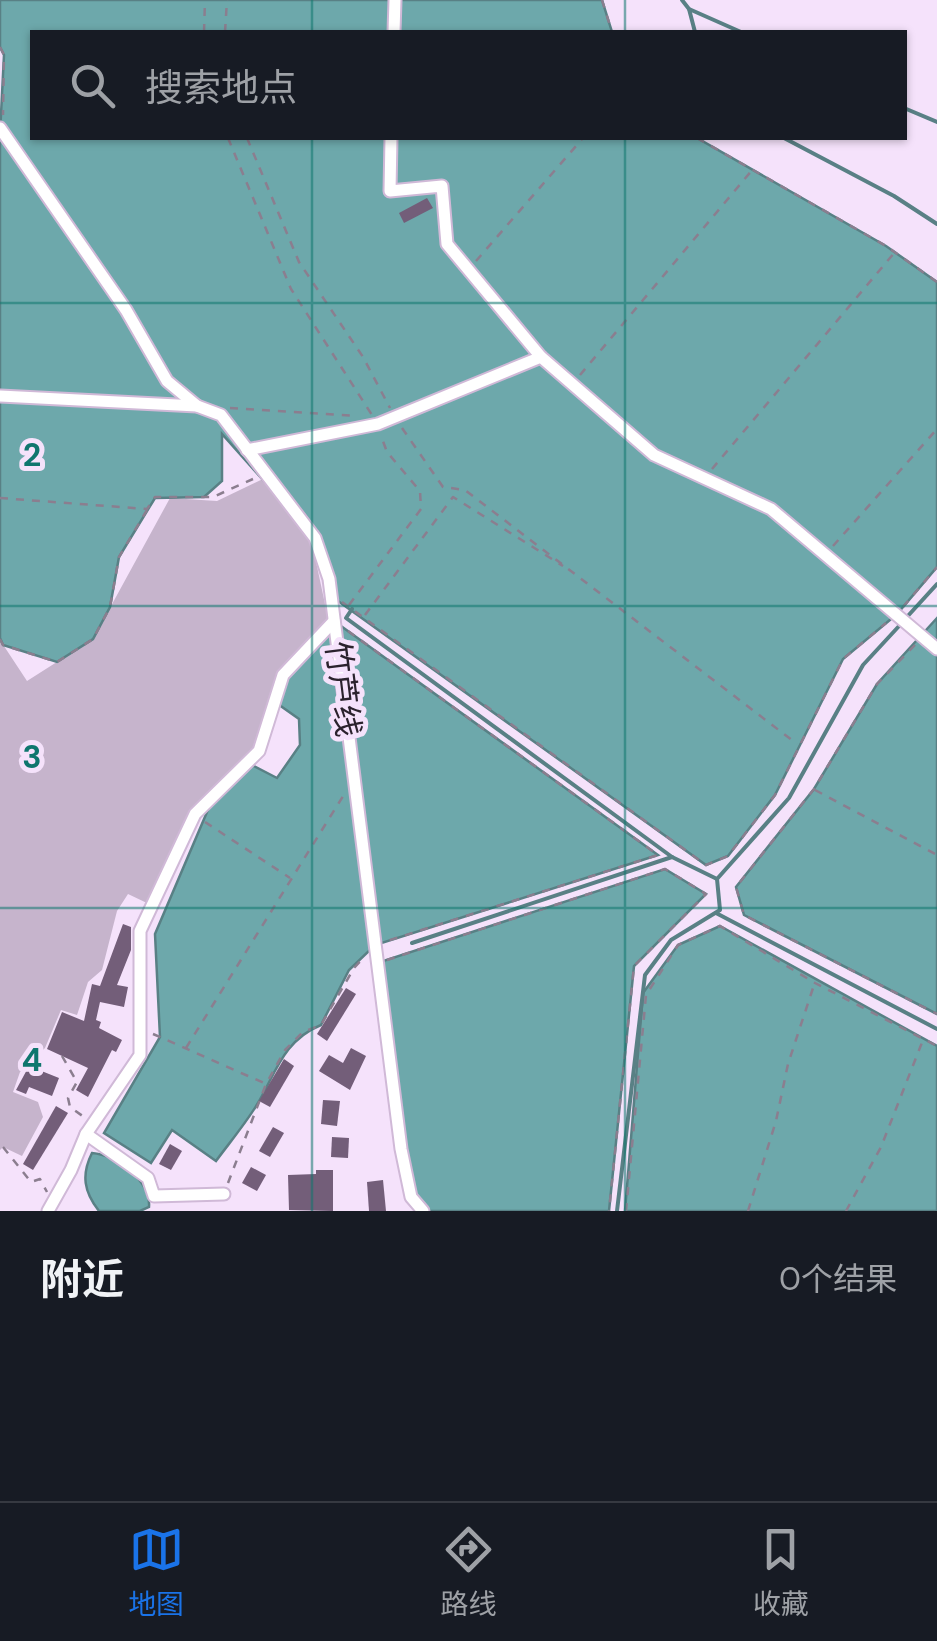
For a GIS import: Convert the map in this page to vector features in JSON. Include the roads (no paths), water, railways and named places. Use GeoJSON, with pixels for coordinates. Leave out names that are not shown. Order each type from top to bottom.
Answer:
{"type":"FeatureCollection","features":[{"type":"Feature","properties":{"kind":"street"},"geometry":{"type":"LineString","coordinates":[[394,30],[395,0]]}},
{"type":"Feature","properties":{"kind":"street","name":"竹芦线"},"geometry":{"type":"LineString","coordinates":[[0,128],[126,310],[166,382],[197,406],[221,416],[315,538],[328,578],[334,621],[400,1149],[411,1197],[423,1211]]}},
{"type":"Feature","properties":{"kind":"street"},"geometry":{"type":"LineString","coordinates":[[391,140],[390,190],[442,186],[448,244],[541,358],[654,455],[770,509],[937,649]]}},
{"type":"Feature","properties":{"kind":"street"},"geometry":{"type":"LineString","coordinates":[[247,450],[383,421],[541,358]]}},
{"type":"Feature","properties":{"kind":"street"},"geometry":{"type":"LineString","coordinates":[[0,396],[197,406]]}},
{"type":"Feature","properties":{"kind":"street"},"geometry":{"type":"LineString","coordinates":[[51,1206],[90,1128],[140,1055],[140,931],[194,814],[259,750],[283,675],[334,621]]}},
{"type":"Feature","properties":{"kind":"street"},"geometry":{"type":"LineString","coordinates":[[90,1128],[148,1178],[154,1196],[224,1194]]}},
{"type":"Feature","properties":{"kind":"waterway"},"geometry":{"type":"LineString","coordinates":[[682,0],[689,9],[736,30]]}},
{"type":"Feature","properties":{"kind":"waterway"},"geometry":{"type":"LineString","coordinates":[[689,9],[694,30]]}},
{"type":"Feature","properties":{"kind":"waterway"},"geometry":{"type":"LineString","coordinates":[[907,109],[937,122]]}},
{"type":"Feature","properties":{"kind":"waterway"},"geometry":{"type":"LineString","coordinates":[[788,140],[894,196],[937,224]]}},
{"type":"Feature","properties":{"kind":"waterway"},"geometry":{"type":"LineString","coordinates":[[906,618],[937,584]]}},
{"type":"Feature","properties":{"kind":"waterway"},"geometry":{"type":"LineString","coordinates":[[352,609],[346,618],[672,857],[717,879]]}},
{"type":"Feature","properties":{"kind":"waterway"},"geometry":{"type":"LineString","coordinates":[[617,1211],[645,975],[671,940],[720,910],[717,879],[789,798],[863,665],[900,625]]}},
{"type":"Feature","properties":{"kind":"waterway"},"geometry":{"type":"LineString","coordinates":[[412,943],[672,857]]}},
{"type":"Feature","properties":{"kind":"waterway"},"geometry":{"type":"LineString","coordinates":[[716,913],[937,1029]]}}]}
